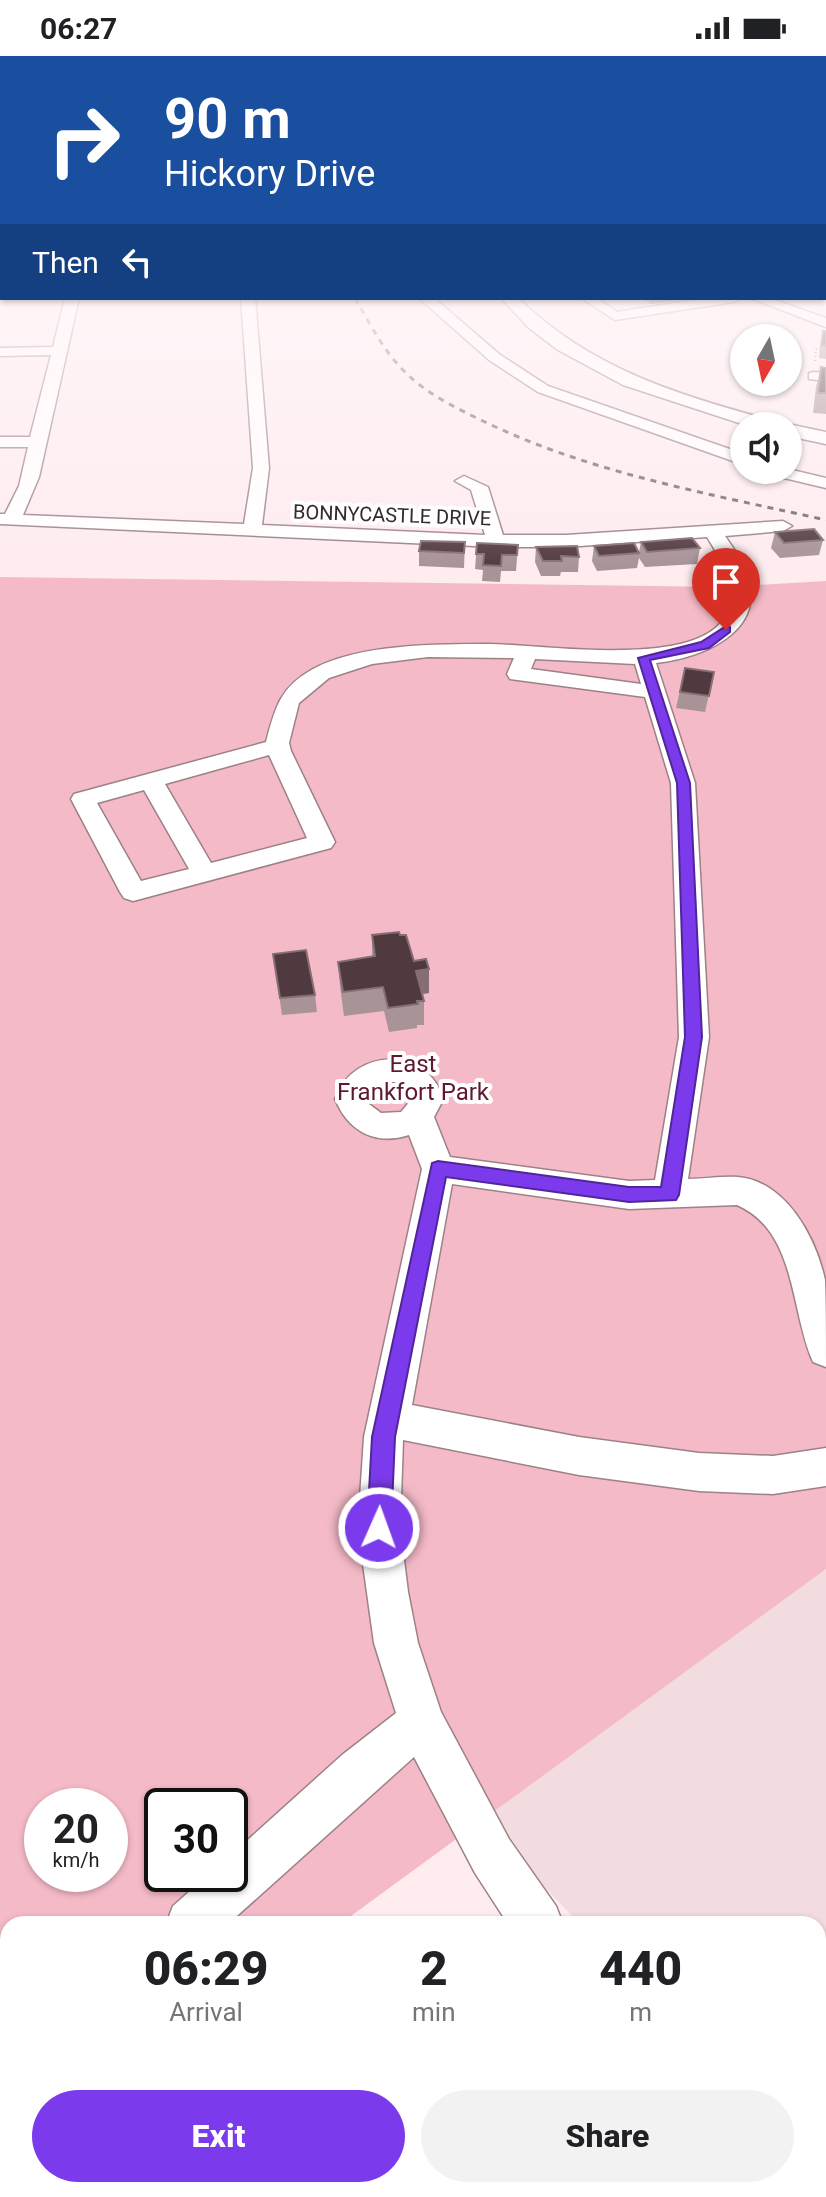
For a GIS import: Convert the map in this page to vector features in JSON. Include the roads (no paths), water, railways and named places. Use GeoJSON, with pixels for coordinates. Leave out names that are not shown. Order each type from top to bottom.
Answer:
{"type":"FeatureCollection","features":[{"type":"Feature","properties":{"kind":"main road"},"geometry":{"type":"LineString","coordinates":[[576,370],[645,401],[730,428]]}},
{"type":"Feature","properties":{"kind":"main road"},"geometry":{"type":"LineString","coordinates":[[607,370],[673,397],[730,414]]}},
{"type":"Feature","properties":{"kind":"main road"},"geometry":{"type":"LineString","coordinates":[[802,433],[826,438]]}},
{"type":"Feature","properties":{"kind":"main road"},"geometry":{"type":"LineString","coordinates":[[802,445],[826,451]]}},
{"type":"Feature","properties":{"kind":"street"},"geometry":{"type":"LineString","coordinates":[[5,519],[27,494],[54,370]]}},
{"type":"Feature","properties":{"kind":"street"},"geometry":{"type":"LineString","coordinates":[[252,531],[261,468],[253,370]]}},
{"type":"Feature","properties":{"kind":"street"},"geometry":{"type":"LineString","coordinates":[[514,370],[543,389],[730,455]]}},
{"type":"Feature","properties":{"kind":"street"},"geometry":{"type":"LineString","coordinates":[[0,442],[37,442]]}},
{"type":"Feature","properties":{"kind":"street"},"geometry":{"type":"LineString","coordinates":[[802,477],[826,483]]}},
{"type":"Feature","properties":{"kind":"street"},"geometry":{"type":"LineString","coordinates":[[464,481],[479,487],[496,541]]}},
{"type":"Feature","properties":{"kind":"street","name":"BONNYCASTLE DRIVE"},"geometry":{"type":"LineString","coordinates":[[5,519],[496,541],[566,541],[783,526]]}},
{"type":"Feature","properties":{"kind":"street"},"geometry":{"type":"LineString","coordinates":[[277,746],[83,799],[133,892],[322,842],[277,746],[284,705],[298,690],[340,664],[411,652],[456,649],[644,658],[704,645],[726,630],[740,612],[740,584],[734,566],[712,530]]}},
{"type":"Feature","properties":{"kind":"street"},"geometry":{"type":"LineString","coordinates":[[527,652],[518,674],[654,692]]}},
{"type":"Feature","properties":{"kind":"street"},"geometry":{"type":"LineString","coordinates":[[644,658],[683,783],[694,1037],[669,1195]]}},
{"type":"Feature","properties":{"kind":"street"},"geometry":{"type":"LineString","coordinates":[[151,780],[204,873]]}},
{"type":"Feature","properties":{"kind":"street"},"geometry":{"type":"LineString","coordinates":[[418,1116],[438,1169],[384,1437],[379,1528],[396,1643],[421,1722],[492,1856],[533,1916]]}},
{"type":"Feature","properties":{"kind":"street"},"geometry":{"type":"LineString","coordinates":[[438,1169],[629,1195],[740,1191],[756,1195],[782,1218],[792,1236],[826,1350]]}},
{"type":"Feature","properties":{"kind":"street"},"geometry":{"type":"LineString","coordinates":[[394,1390],[391,1407],[395,1416],[411,1425],[579,1456],[656,1468],[750,1475],[795,1474],[826,1467]]}},
{"type":"Feature","properties":{"kind":"street"},"geometry":{"type":"LineString","coordinates":[[200,1916],[359,1772],[421,1722]]}},
{"type":"Feature","properties":{"kind":"railway"},"geometry":{"type":"LineString","coordinates":[[403,370],[452,406],[565,455],[695,491],[826,520]]}},
{"type":"Feature","properties":{"kind":"park label","name":"East Frankfort Park"},"geometry":{"type":"Point","coordinates":[413,1078]}}]}
